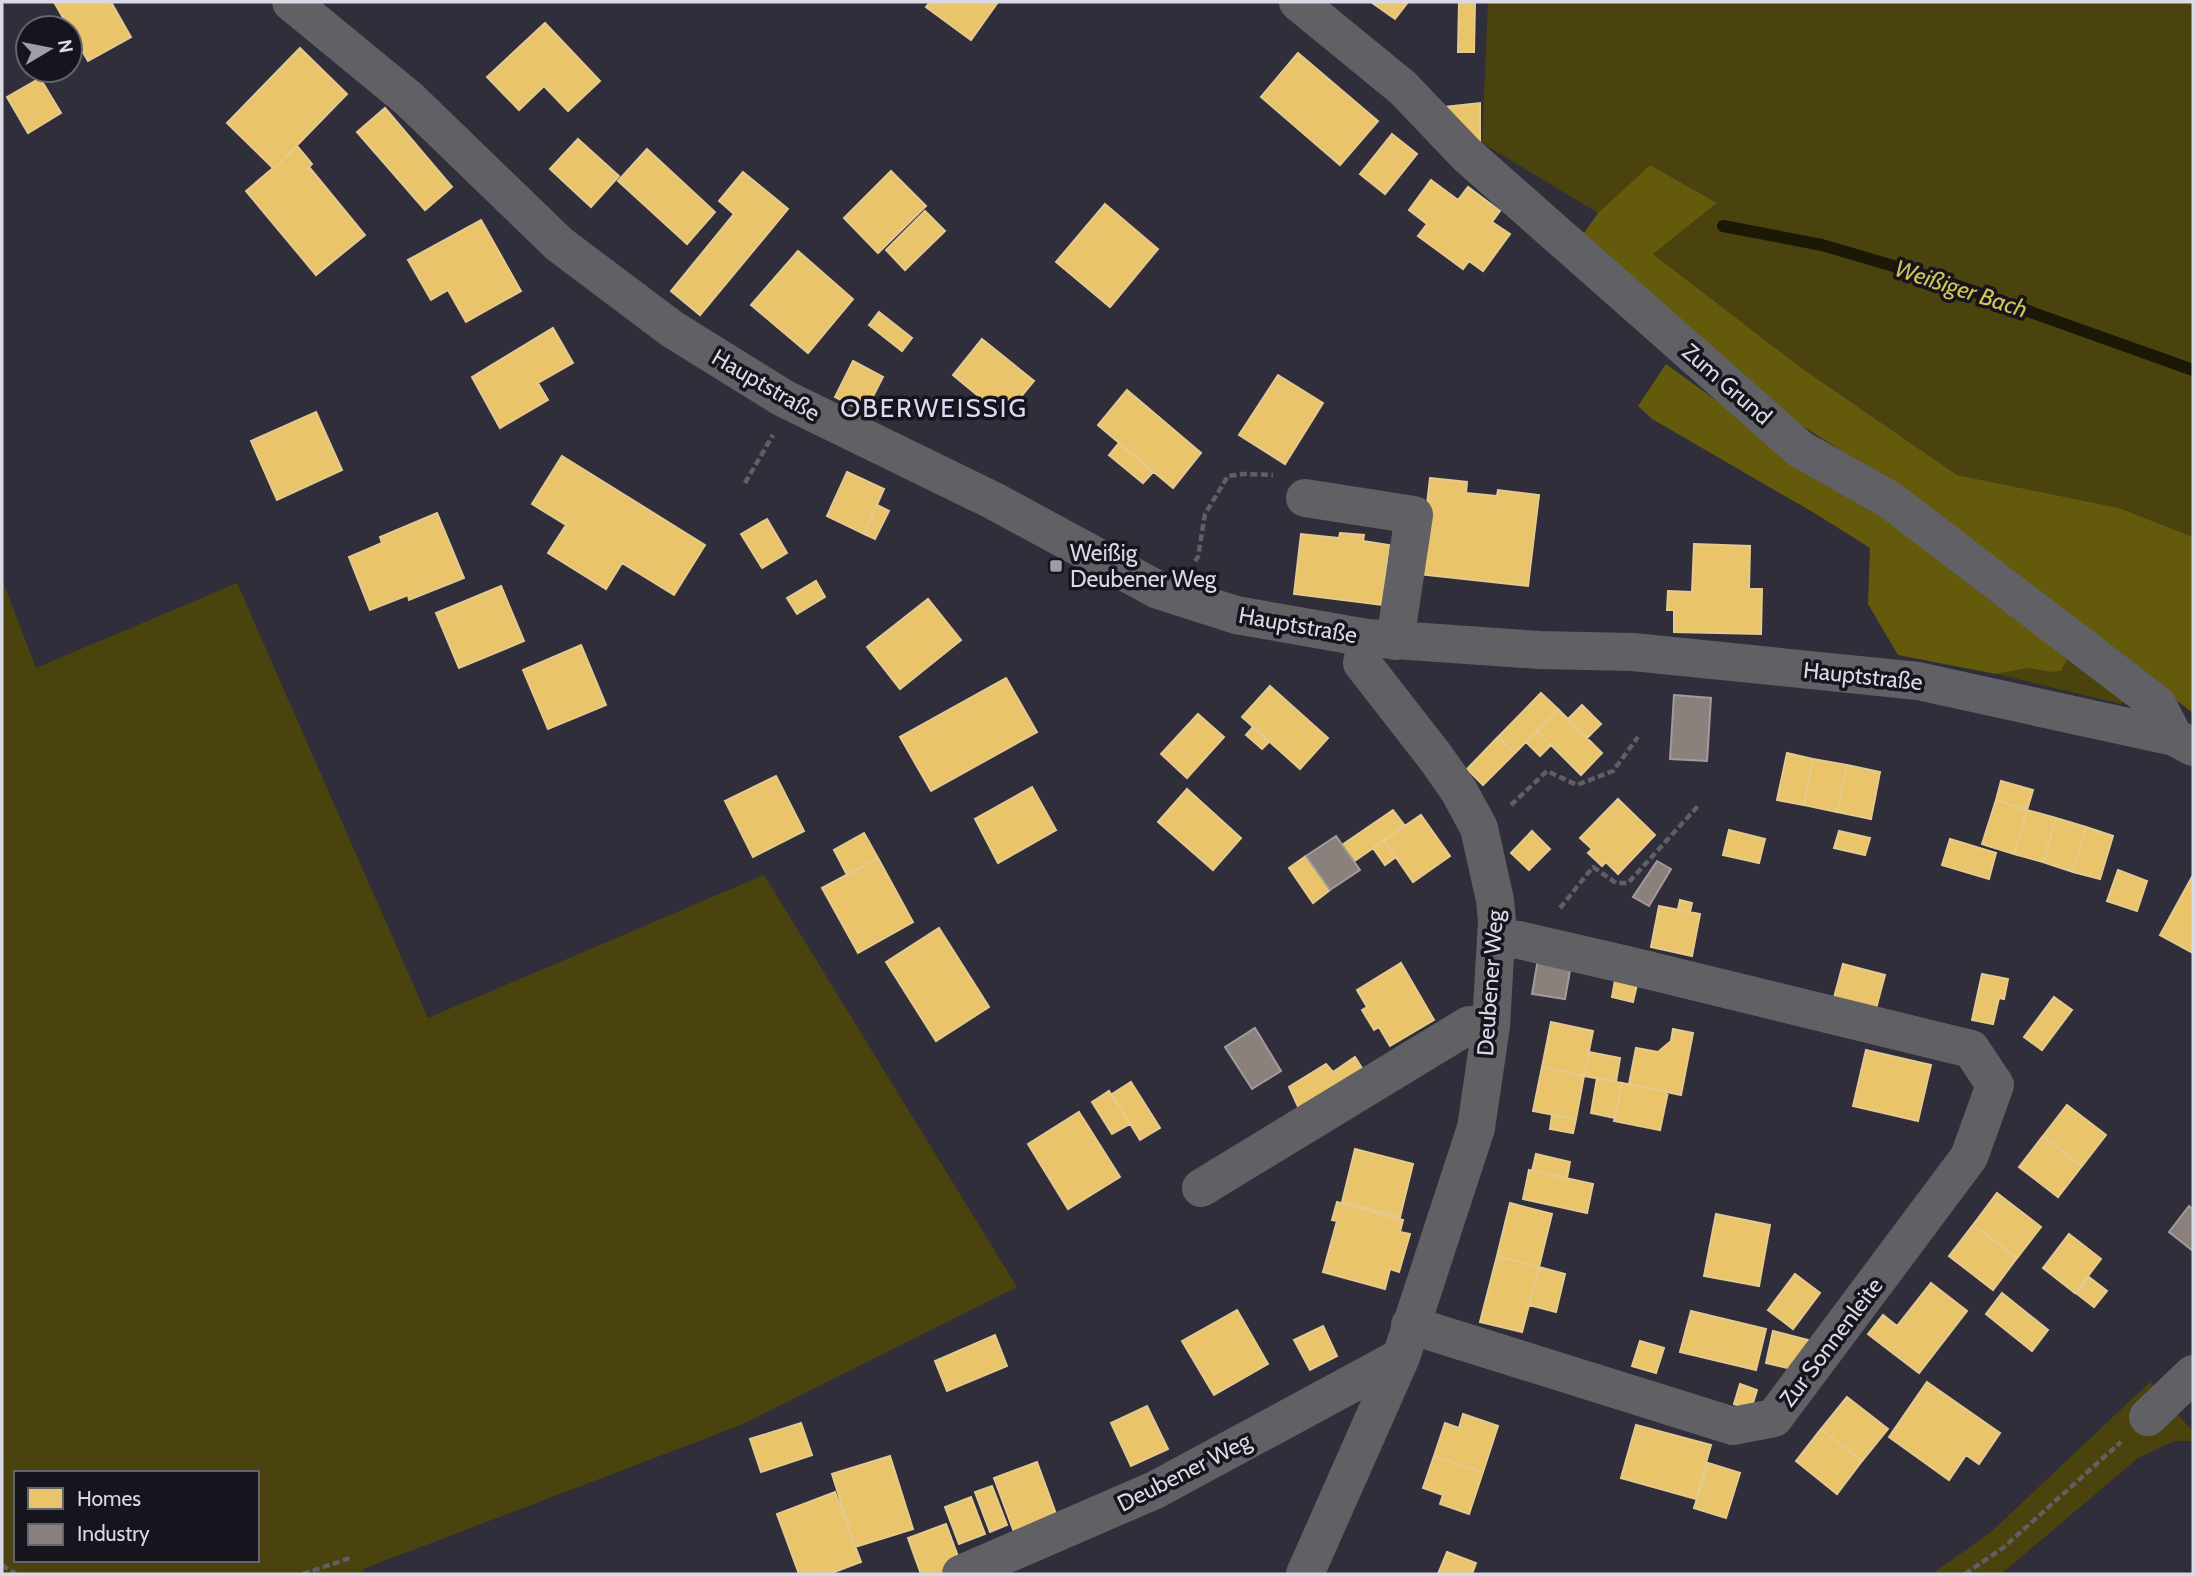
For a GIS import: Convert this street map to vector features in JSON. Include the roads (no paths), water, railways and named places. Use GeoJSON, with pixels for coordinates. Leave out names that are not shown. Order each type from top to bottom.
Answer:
{"type":"FeatureCollection","features":[{"type":"Feature","properties":{"kind":"street","name":"Hauptstraße"},"geometry":{"type":"LineString","coordinates":[[291,2],[409,99],[559,244],[672,329],[783,398],[994,501],[1158,590],[1236,615],[1381,639],[1570,651],[1633,652],[1918,681],[2184,742]]}},
{"type":"Feature","properties":{"kind":"street","name":"Zum Grund"},"geometry":{"type":"LineString","coordinates":[[1310,6],[1404,88],[1467,155],[1800,449],[1890,500],[2157,704],[2184,742]]}},
{"type":"Feature","properties":{"kind":"street","name":"Deubener Weg"},"geometry":{"type":"LineString","coordinates":[[1293,485],[1414,515],[1381,639],[1362,663],[1436,758],[1459,791],[1479,828],[1495,900],[1496,938],[1491,1026],[1476,1128],[1405,1341],[1305,1574]]}},
{"type":"Feature","properties":{"kind":"street","name":"Zur Sonnenleite"},"geometry":{"type":"LineString","coordinates":[[1405,1341],[1733,1426],[1774,1418],[1969,1157],[1994,1085],[1970,1049],[1627,965],[1519,940],[1496,938]]}},
{"type":"Feature","properties":{"kind":"street"},"geometry":{"type":"LineString","coordinates":[[1201,1188],[1469,1025],[1491,1026]]}},
{"type":"Feature","properties":{"kind":"street","name":"Deubener Weg"},"geometry":{"type":"LineString","coordinates":[[961,1574],[1156,1490],[1405,1341]]}},
{"type":"Feature","properties":{"kind":"street"},"geometry":{"type":"LineString","coordinates":[[2148,1417],[2193,1374]]}},
{"type":"Feature","properties":{"kind":"waterway","name":"Weißiger Bach"},"geometry":{"type":"LineString","coordinates":[[1723,226],[1822,245],[1941,280],[2193,370]]}},
{"type":"Feature","properties":{"kind":"place","name":"Weißig Deubener Weg"},"geometry":{"type":"Point","coordinates":[1056,566]}},
{"type":"Feature","properties":{"kind":"district","name":"OBERWEISSIG"},"geometry":{"type":"Point","coordinates":[934,408]}}]}
